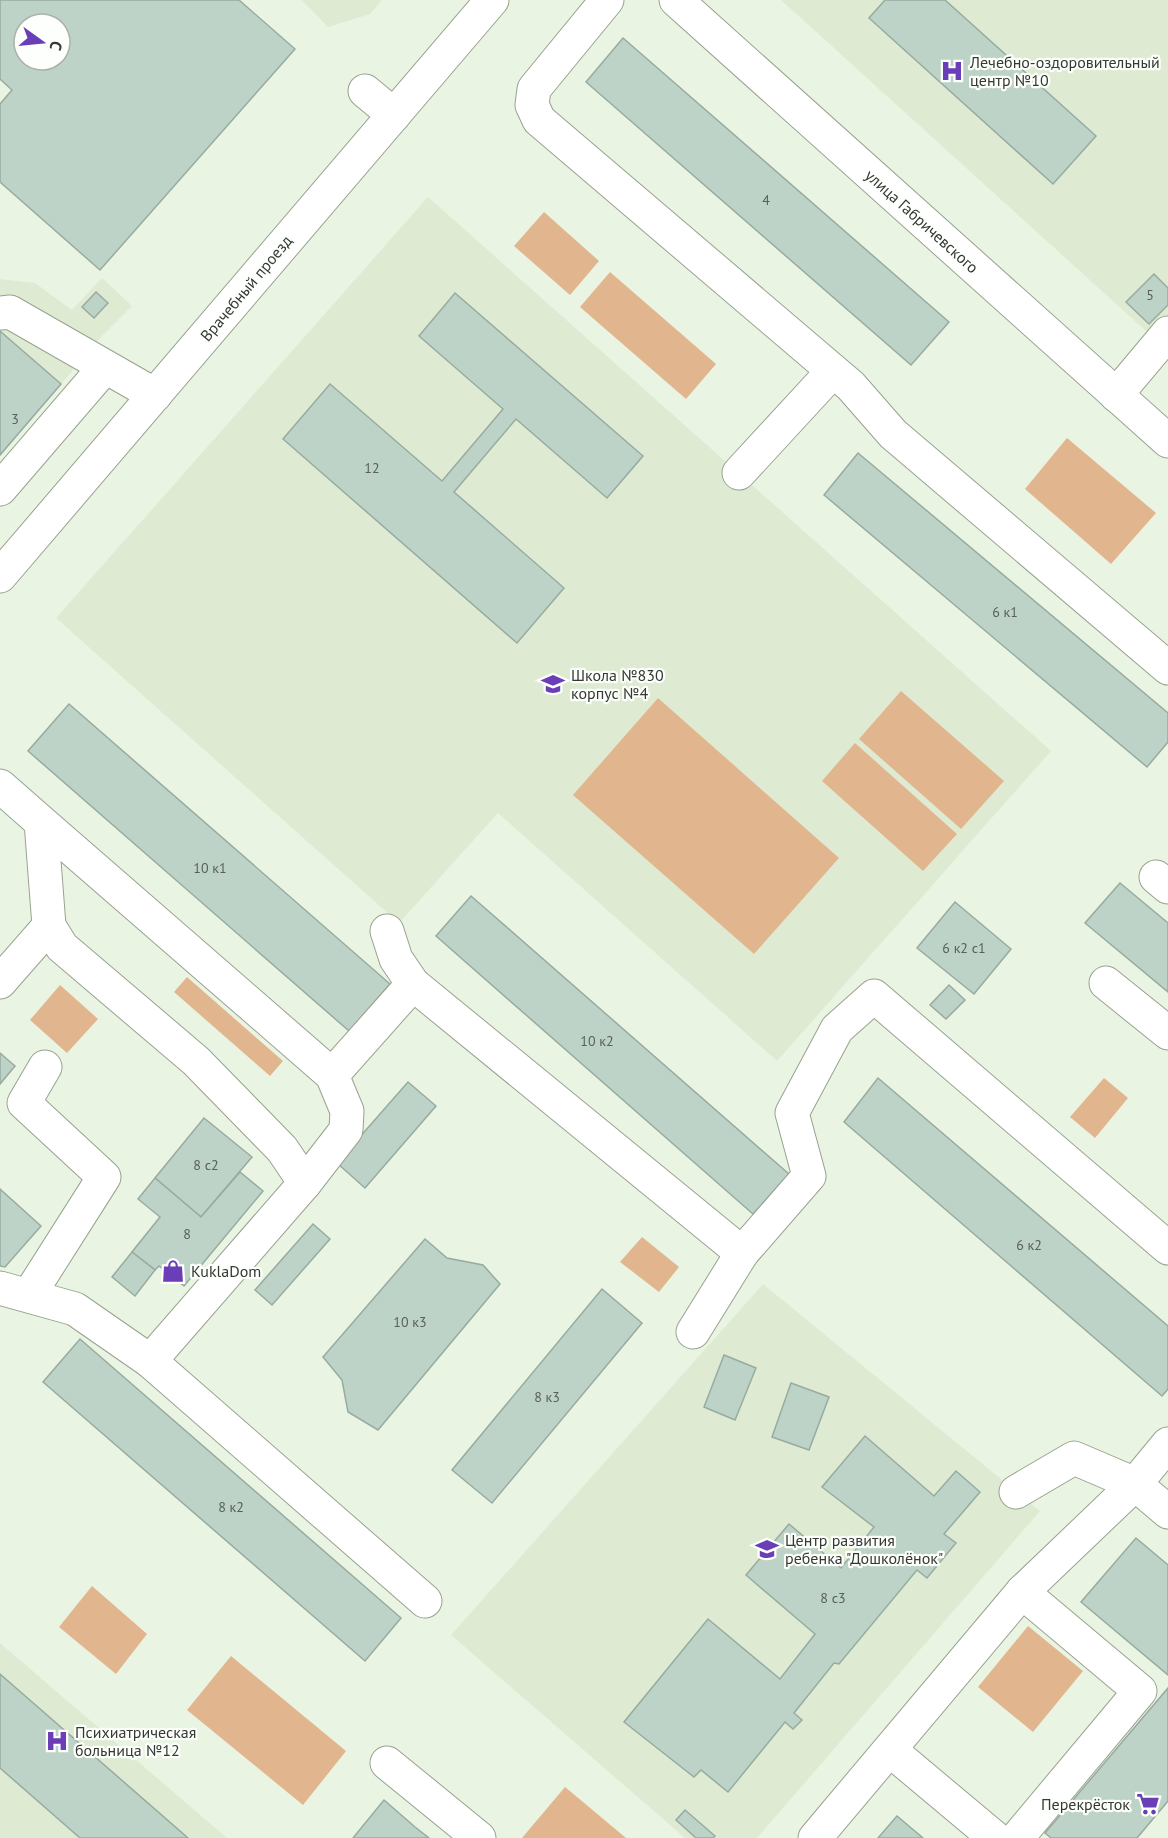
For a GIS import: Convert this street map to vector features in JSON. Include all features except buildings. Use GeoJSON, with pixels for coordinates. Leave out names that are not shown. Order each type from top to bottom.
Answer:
{"type":"FeatureCollection","features":[{"type":"Feature","properties":{"kind":"street","name":"Врачебный проезд"},"geometry":{"type":"LineString","coordinates":[[0,576],[492,0]]}},
{"type":"Feature","properties":{"kind":"street"},"geometry":{"type":"LineString","coordinates":[[607,0],[534,89],[532,105],[539,120],[851,386],[893,435],[1168,668]]}},
{"type":"Feature","properties":{"kind":"street","name":"улица Габричевского"},"geometry":{"type":"LineString","coordinates":[[676,0],[1168,441]]}},
{"type":"Feature","properties":{"kind":"street"},"geometry":{"type":"LineString","coordinates":[[365,92],[394,115]]}},
{"type":"Feature","properties":{"kind":"street"},"geometry":{"type":"LineString","coordinates":[[0,313],[10,312],[155,395]]}},
{"type":"Feature","properties":{"kind":"street"},"geometry":{"type":"LineString","coordinates":[[1116,395],[1168,333]]}},
{"type":"Feature","properties":{"kind":"street"},"geometry":{"type":"LineString","coordinates":[[0,489],[105,367]]}},
{"type":"Feature","properties":{"kind":"street"},"geometry":{"type":"LineString","coordinates":[[739,473],[833,370]]}},
{"type":"Feature","properties":{"kind":"street"},"geometry":{"type":"LineString","coordinates":[[0,786],[332,1075],[347,1111],[346,1130],[305,1183],[150,1361]]}},
{"type":"Feature","properties":{"kind":"street"},"geometry":{"type":"LineString","coordinates":[[41,822],[49,926],[62,947],[196,1061],[282,1149],[305,1183]]}},
{"type":"Feature","properties":{"kind":"street"},"geometry":{"type":"LineString","coordinates":[[0,982],[49,926]]}},
{"type":"Feature","properties":{"kind":"street"},"geometry":{"type":"LineString","coordinates":[[387,930],[396,959],[413,984],[742,1253]]}},
{"type":"Feature","properties":{"kind":"street"},"geometry":{"type":"LineString","coordinates":[[1106,983],[1168,1033]]}},
{"type":"Feature","properties":{"kind":"street"},"geometry":{"type":"LineString","coordinates":[[332,1075],[413,984]]}},
{"type":"Feature","properties":{"kind":"street"},"geometry":{"type":"LineString","coordinates":[[693,1332],[742,1253],[809,1176],[792,1113],[837,1029],[874,996],[1168,1248]]}},
{"type":"Feature","properties":{"kind":"street"},"geometry":{"type":"LineString","coordinates":[[45,1067],[24,1102],[104,1177],[15,1291],[75,1310],[150,1361],[425,1601]]}},
{"type":"Feature","properties":{"kind":"street"},"geometry":{"type":"LineString","coordinates":[[815,1838],[1022,1592],[1135,1484],[1168,1444]]}},
{"type":"Feature","properties":{"kind":"street"},"geometry":{"type":"LineString","coordinates":[[1016,1492],[1074,1458],[1135,1484],[1168,1512]]}},
{"type":"Feature","properties":{"kind":"street"},"geometry":{"type":"LineString","coordinates":[[1017,1838],[1140,1691],[1022,1592]]}},
{"type":"Feature","properties":{"kind":"street"},"geometry":{"type":"LineString","coordinates":[[890,1750],[994,1838]]}},
{"type":"Feature","properties":{"kind":"street"},"geometry":{"type":"LineString","coordinates":[[387,1763],[478,1838]]}},
{"type":"Feature","properties":{"kind":"shaded area"},"geometry":{"type":"Polygon","coordinates":[[[302,0],[382,0],[370,14],[328,27],[302,0]]]}},
{"type":"Feature","properties":{"kind":"shaded area"},"geometry":{"type":"Polygon","coordinates":[[[781,0],[1168,0],[1168,351],[781,0]]]}},
{"type":"Feature","properties":{"kind":"shaded area","name":"Школа №830 корпус №4"},"geometry":{"type":"Polygon","coordinates":[[[428,197],[1051,751],[777,1061],[498,813],[399,923],[56,618],[428,197]]]}},
{"type":"Feature","properties":{"kind":"shaded area"},"geometry":{"type":"Polygon","coordinates":[[[544,212],[599,261],[570,295],[514,246],[544,212]]]}},
{"type":"Feature","properties":{"kind":"shaded area"},"geometry":{"type":"Polygon","coordinates":[[[610,272],[716,364],[686,399],[580,307],[610,272]]]}},
{"type":"Feature","properties":{"kind":"shaded area"},"geometry":{"type":"Polygon","coordinates":[[[102,278],[132,306],[102,336],[0,455],[0,279],[35,283],[72,310],[102,278]]]}},
{"type":"Feature","properties":{"kind":"shaded area"},"geometry":{"type":"Polygon","coordinates":[[[1067,438],[1156,513],[1111,564],[1025,489],[1067,438]]]}},
{"type":"Feature","properties":{"kind":"shaded area"},"geometry":{"type":"Polygon","coordinates":[[[901,691],[1004,781],[961,829],[859,739],[901,691]]]}},
{"type":"Feature","properties":{"kind":"shaded area"},"geometry":{"type":"Polygon","coordinates":[[[658,698],[839,858],[754,954],[573,795],[658,698]]]}},
{"type":"Feature","properties":{"kind":"shaded area"},"geometry":{"type":"Polygon","coordinates":[[[855,743],[957,834],[923,871],[822,781],[855,743]]]}},
{"type":"Feature","properties":{"kind":"shaded area"},"geometry":{"type":"Polygon","coordinates":[[[187,977],[283,1061],[270,1076],[174,992],[187,977]]]}},
{"type":"Feature","properties":{"kind":"shaded area"},"geometry":{"type":"Polygon","coordinates":[[[60,985],[98,1019],[67,1053],[30,1020],[60,985]]]}},
{"type":"Feature","properties":{"kind":"shaded area"},"geometry":{"type":"Polygon","coordinates":[[[1104,1078],[1128,1098],[1095,1138],[1070,1117],[1104,1078]]]}},
{"type":"Feature","properties":{"kind":"shaded area"},"geometry":{"type":"Polygon","coordinates":[[[642,1237],[679,1267],[659,1292],[620,1262],[642,1237]]]}},
{"type":"Feature","properties":{"kind":"shaded area","name":"Центр развития ребенка \"Дошколёнок\""},"geometry":{"type":"Polygon","coordinates":[[[763,1284],[1040,1511],[757,1838],[685,1838],[451,1635],[763,1284]]]}},
{"type":"Feature","properties":{"kind":"shaded area"},"geometry":{"type":"Polygon","coordinates":[[[92,1586],[147,1634],[116,1674],[59,1627],[92,1586]]]}},
{"type":"Feature","properties":{"kind":"shaded area"},"geometry":{"type":"Polygon","coordinates":[[[1028,1626],[1083,1671],[1033,1732],[978,1687],[1028,1626]]]}},
{"type":"Feature","properties":{"kind":"shaded area","name":"Психиатрическая больница №12"},"geometry":{"type":"Polygon","coordinates":[[[0,1643],[227,1838],[0,1838],[0,1643]]]}},
{"type":"Feature","properties":{"kind":"shaded area"},"geometry":{"type":"Polygon","coordinates":[[[231,1656],[346,1751],[303,1805],[187,1710],[231,1656]]]}},
{"type":"Feature","properties":{"kind":"shaded area"},"geometry":{"type":"Polygon","coordinates":[[[565,1787],[626,1838],[522,1838],[565,1787]]]}},
{"type":"Feature","properties":{"kind":"place","name":"Лечебно-оздоровительный центр №10"},"geometry":{"type":"Point","coordinates":[952,71]}},
{"type":"Feature","properties":{"kind":"place","name":"Школа №830 корпус №4"},"geometry":{"type":"Point","coordinates":[553,684]}},
{"type":"Feature","properties":{"kind":"place","name":"KuklaDom"},"geometry":{"type":"Point","coordinates":[173,1271]}},
{"type":"Feature","properties":{"kind":"place","name":"Центр развития ребенка \"Дошколёнок\""},"geometry":{"type":"Point","coordinates":[767,1549]}},
{"type":"Feature","properties":{"kind":"place","name":"Психиатрическая больница №12"},"geometry":{"type":"Point","coordinates":[57,1741]}},
{"type":"Feature","properties":{"kind":"place","name":"Перекрёсток"},"geometry":{"type":"Point","coordinates":[1148,1804]}}]}
